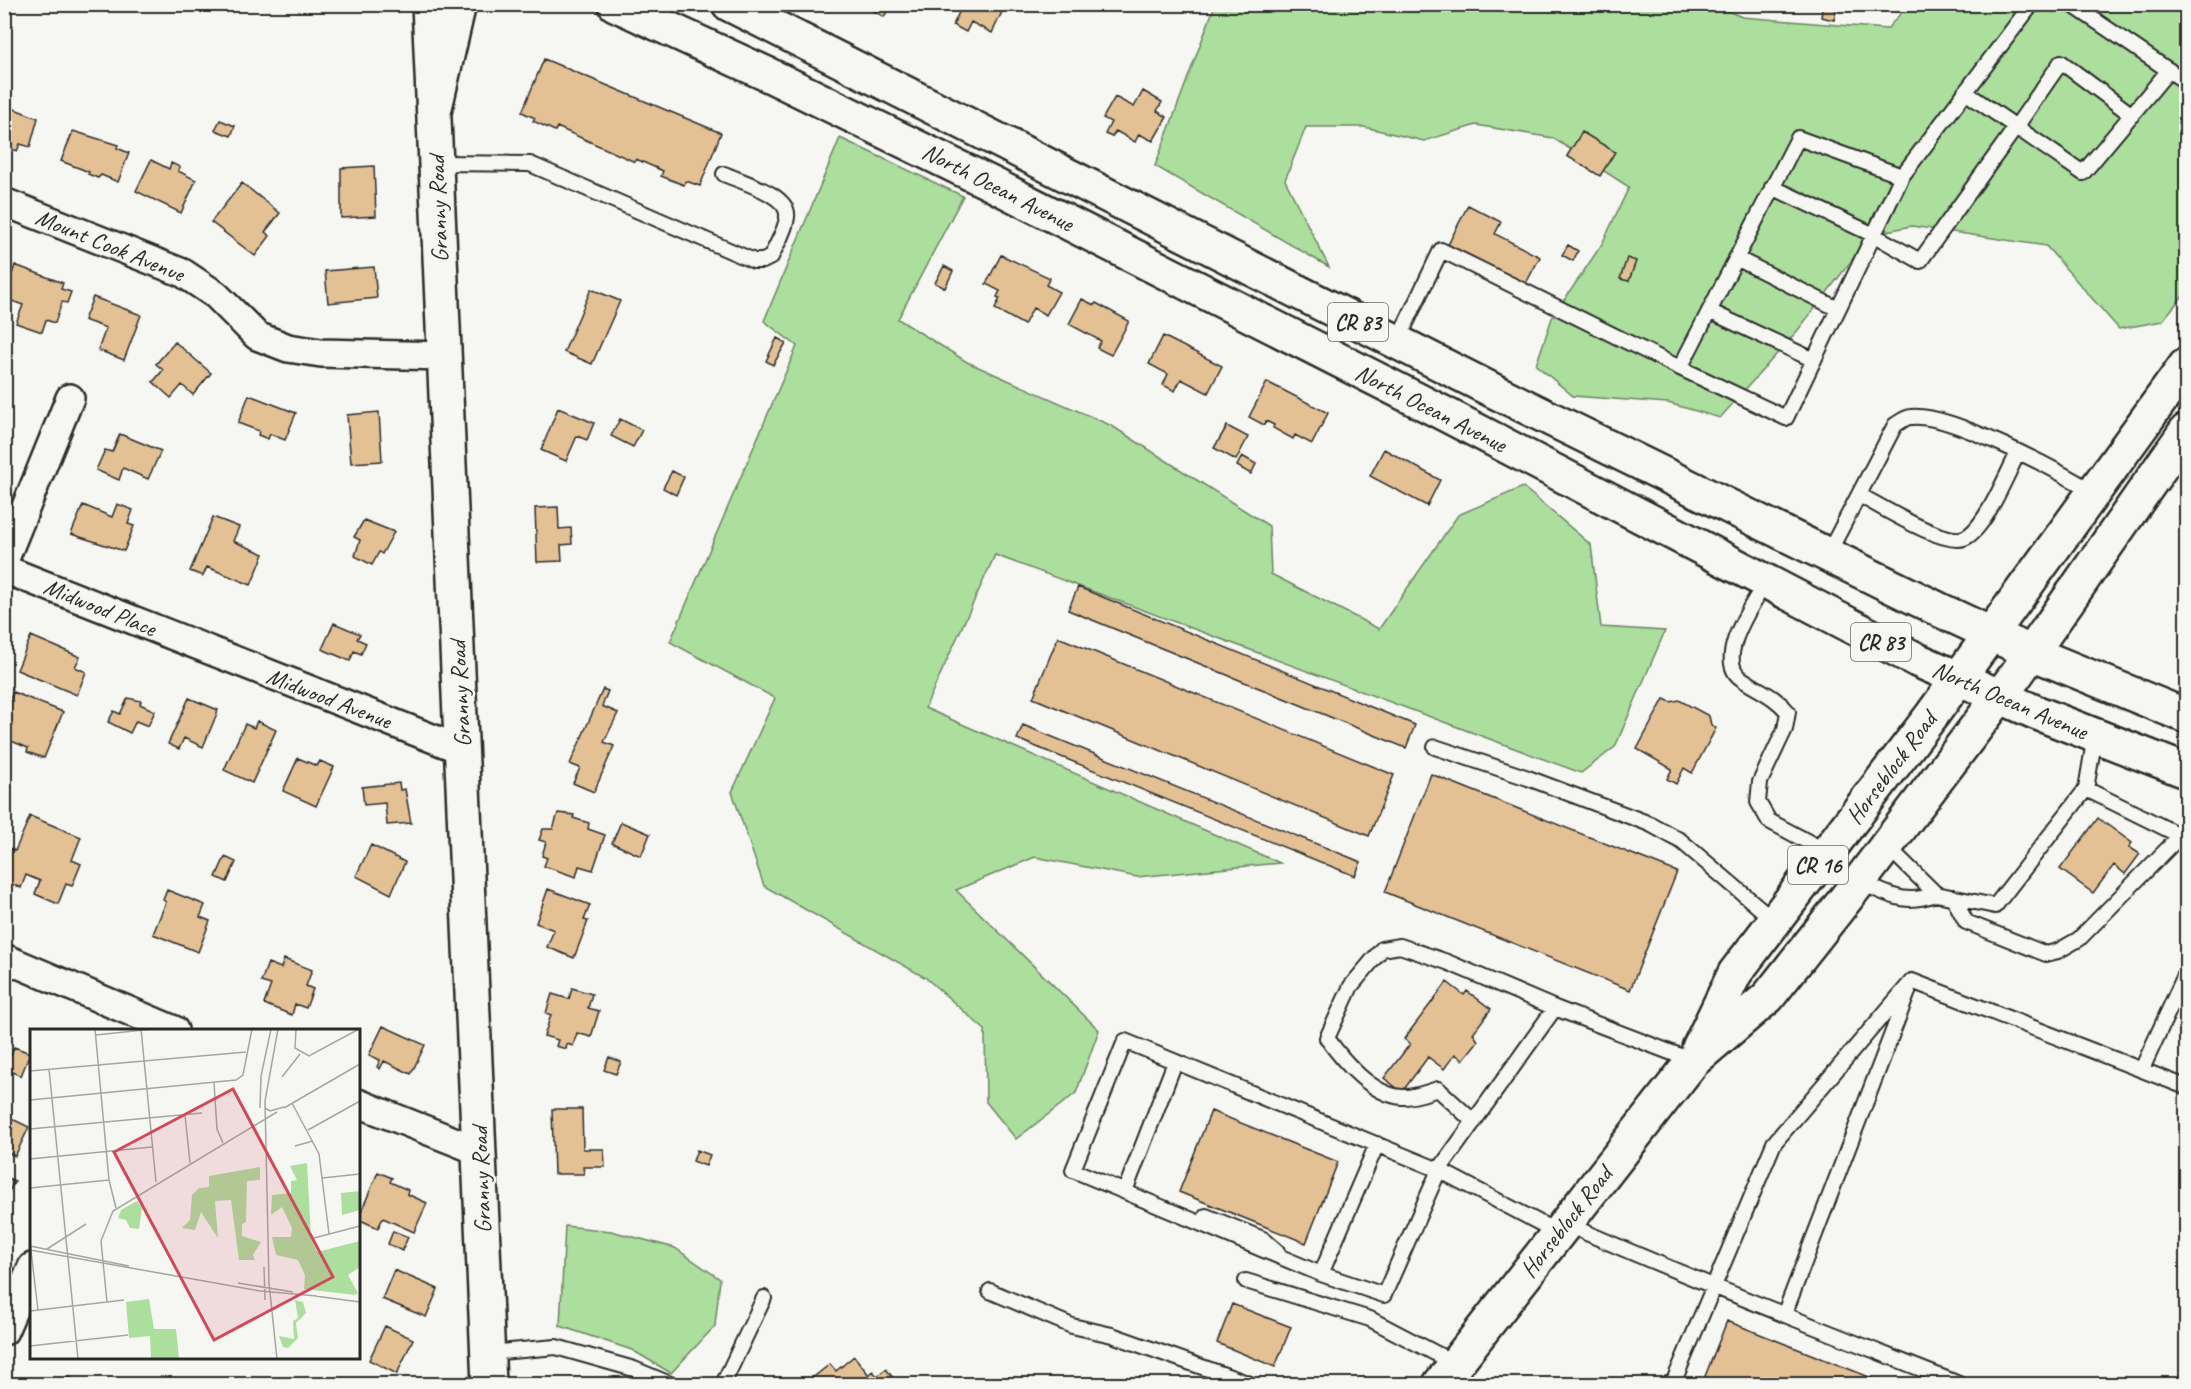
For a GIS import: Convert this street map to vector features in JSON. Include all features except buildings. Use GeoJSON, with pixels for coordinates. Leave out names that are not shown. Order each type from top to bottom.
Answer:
{"type":"FeatureCollection","features":[{"type":"Feature","properties":{"kind":"main road","name":"Granny Road"},"geometry":{"type":"LineString","coordinates":[[429,4],[489,1384]]}},
{"type":"Feature","properties":{"kind":"main road"},"geometry":{"type":"LineString","coordinates":[[434,112],[459,4]]}},
{"type":"Feature","properties":{"kind":"main road","name":"North Ocean Avenue"},"geometry":{"type":"LineString","coordinates":[[615,4],[982,179],[1441,412],[1765,583],[1957,679],[2187,771]]}},
{"type":"Feature","properties":{"kind":"main road","name":"North Ocean Avenue"},"geometry":{"type":"LineString","coordinates":[[729,4],[1397,342],[1828,554],[2032,653],[2187,716]]}},
{"type":"Feature","properties":{"kind":"main road","name":"Horseblock Road"},"geometry":{"type":"LineString","coordinates":[[1693,1061],[1735,973],[1957,679],[2187,365]]}},
{"type":"Feature","properties":{"kind":"main road","name":"Horseblock Road"},"geometry":{"type":"LineString","coordinates":[[1448,1374],[1693,1061],[1768,997],[1859,882],[2000,697],[2179,448]]}},
{"type":"Feature","properties":{"kind":"street","name":"Mount Cook Avenue"},"geometry":{"type":"LineString","coordinates":[[4,202],[183,273],[216,295],[257,336],[288,348],[321,353],[444,356]]}},
{"type":"Feature","properties":{"kind":"street"},"geometry":{"type":"LineString","coordinates":[[4,561],[70,398]]}},
{"type":"Feature","properties":{"kind":"street","name":"Midwood Place"},"geometry":{"type":"LineString","coordinates":[[4,569],[195,645]]}},
{"type":"Feature","properties":{"kind":"street","name":"Midwood Avenue"},"geometry":{"type":"LineString","coordinates":[[195,645],[462,750]]}},
{"type":"Feature","properties":{"kind":"street"},"geometry":{"type":"LineString","coordinates":[[4,958],[134,1023],[168,1029]]}},
{"type":"Feature","properties":{"kind":"street"},"geometry":{"type":"LineString","coordinates":[[360,1104],[479,1151]]}},
{"type":"Feature","properties":{"kind":"street"},"geometry":{"type":"LineString","coordinates":[[4,1331],[30,1272]]}},
{"type":"Feature","properties":{"kind":"lane"},"geometry":{"type":"LineString","coordinates":[[1397,342],[1441,250],[1786,418],[1902,176],[2032,4]]}},
{"type":"Feature","properties":{"kind":"lane"},"geometry":{"type":"LineString","coordinates":[[2071,4],[2187,82]]}},
{"type":"Feature","properties":{"kind":"lane"},"geometry":{"type":"LineString","coordinates":[[1772,187],[1874,235],[1920,261],[2061,62],[2132,115]]}},
{"type":"Feature","properties":{"kind":"lane"},"geometry":{"type":"LineString","coordinates":[[1965,92],[2083,174],[2169,70]]}},
{"type":"Feature","properties":{"kind":"lane"},"geometry":{"type":"LineString","coordinates":[[1680,368],[1798,138],[1902,176]]}},
{"type":"Feature","properties":{"kind":"lane"},"geometry":{"type":"LineString","coordinates":[[436,163],[530,164],[753,261],[763,261],[771,257],[787,219],[787,210],[783,201],[724,174]]}},
{"type":"Feature","properties":{"kind":"lane"},"geometry":{"type":"LineString","coordinates":[[1736,258],[1838,309]]}},
{"type":"Feature","properties":{"kind":"lane"},"geometry":{"type":"LineString","coordinates":[[1709,311],[1814,360]]}},
{"type":"Feature","properties":{"kind":"lane"},"geometry":{"type":"LineString","coordinates":[[1828,554],[1895,424],[1910,417],[1936,419],[2018,453],[2093,492]]}},
{"type":"Feature","properties":{"kind":"lane"},"geometry":{"type":"LineString","coordinates":[[1859,495],[1926,529],[1950,538],[1965,538],[1980,525],[2018,453]]}},
{"type":"Feature","properties":{"kind":"lane"},"geometry":{"type":"LineString","coordinates":[[1765,583],[1733,642],[1731,661],[1739,677],[1779,701],[1788,712],[1785,729],[1760,782],[1758,802],[1769,821],[1827,852]]}},
{"type":"Feature","properties":{"kind":"lane"},"geometry":{"type":"LineString","coordinates":[[1859,882],[1897,898],[1916,901],[1936,894],[1995,906],[2086,789],[2095,736]]}},
{"type":"Feature","properties":{"kind":"lane"},"geometry":{"type":"LineString","coordinates":[[1435,747],[1517,774],[1650,824],[1681,841],[1775,921]]}},
{"type":"Feature","properties":{"kind":"lane"},"geometry":{"type":"LineString","coordinates":[[1953,897],[1966,922],[2046,954],[2058,951],[2079,939],[2184,833],[2086,789]]}},
{"type":"Feature","properties":{"kind":"lane"},"geometry":{"type":"LineString","coordinates":[[1887,846],[1936,894]]}},
{"type":"Feature","properties":{"kind":"lane"},"geometry":{"type":"LineString","coordinates":[[1474,1122],[1438,1089],[1404,1098],[1389,1095],[1365,1079],[1339,1056],[1327,1038],[1351,986],[1382,949],[1400,946],[1447,962],[1555,1008],[1693,1061]]}},
{"type":"Feature","properties":{"kind":"lane"},"geometry":{"type":"LineString","coordinates":[[2142,1069],[2187,973]]}},
{"type":"Feature","properties":{"kind":"lane"},"geometry":{"type":"LineString","coordinates":[[1912,981],[2187,1087]]}},
{"type":"Feature","properties":{"kind":"lane"},"geometry":{"type":"LineString","coordinates":[[1668,1384],[1674,1381],[1774,1143],[1912,981]]}},
{"type":"Feature","properties":{"kind":"lane"},"geometry":{"type":"LineString","coordinates":[[1784,1315],[1912,981]]}},
{"type":"Feature","properties":{"kind":"lane"},"geometry":{"type":"LineString","coordinates":[[1555,1008],[1439,1170],[1384,1295],[1322,1274],[1073,1170],[1125,1041],[1439,1170],[1561,1228],[1959,1384]]}},
{"type":"Feature","properties":{"kind":"lane"},"geometry":{"type":"LineString","coordinates":[[1130,1193],[1175,1062]]}},
{"type":"Feature","properties":{"kind":"lane"},"geometry":{"type":"LineString","coordinates":[[1322,1274],[1377,1144]]}},
{"type":"Feature","properties":{"kind":"lane"},"geometry":{"type":"LineString","coordinates":[[1246,1281],[1370,1319],[1448,1374]]}},
{"type":"Feature","properties":{"kind":"lane"},"geometry":{"type":"LineString","coordinates":[[990,1291],[1072,1326],[1112,1335],[1250,1384]]}},
{"type":"Feature","properties":{"kind":"lane"},"geometry":{"type":"LineString","coordinates":[[723,1384],[764,1299]]}},
{"type":"Feature","properties":{"kind":"lane"},"geometry":{"type":"LineString","coordinates":[[488,1353],[556,1347],[634,1369],[670,1384]]}},
{"type":"Feature","properties":{"kind":"green space"},"geometry":{"type":"Polygon","coordinates":[[[1711,4],[1742,17],[1887,29],[1902,12],[1904,5],[2186,5],[2186,292],[2162,321],[2119,329],[2046,246],[1912,226],[1872,234],[1798,330],[1720,418],[1668,403],[1573,396],[1536,365],[1552,318],[1602,244],[1629,187],[1553,138],[1476,125],[1424,141],[1364,127],[1306,127],[1285,180],[1329,267],[1155,166],[1215,5],[1711,4]]]}},
{"type":"Feature","properties":{"kind":"green space"},"geometry":{"type":"Polygon","coordinates":[[[840,138],[963,196],[898,319],[967,362],[1112,426],[1269,526],[1271,574],[1379,629],[1458,515],[1523,487],[1591,545],[1601,627],[1665,631],[1615,747],[1581,773],[995,555],[925,708],[1280,863],[1137,877],[1035,857],[956,890],[1099,1030],[1076,1093],[1016,1139],[986,1102],[985,1030],[926,978],[764,886],[732,792],[775,698],[670,642],[797,346],[764,321],[840,138]]]}},
{"type":"Feature","properties":{"kind":"green space"},"geometry":{"type":"Polygon","coordinates":[[[565,1226],[611,1231],[675,1248],[720,1279],[715,1326],[671,1373],[632,1350],[560,1326],[565,1226]]]}}]}
